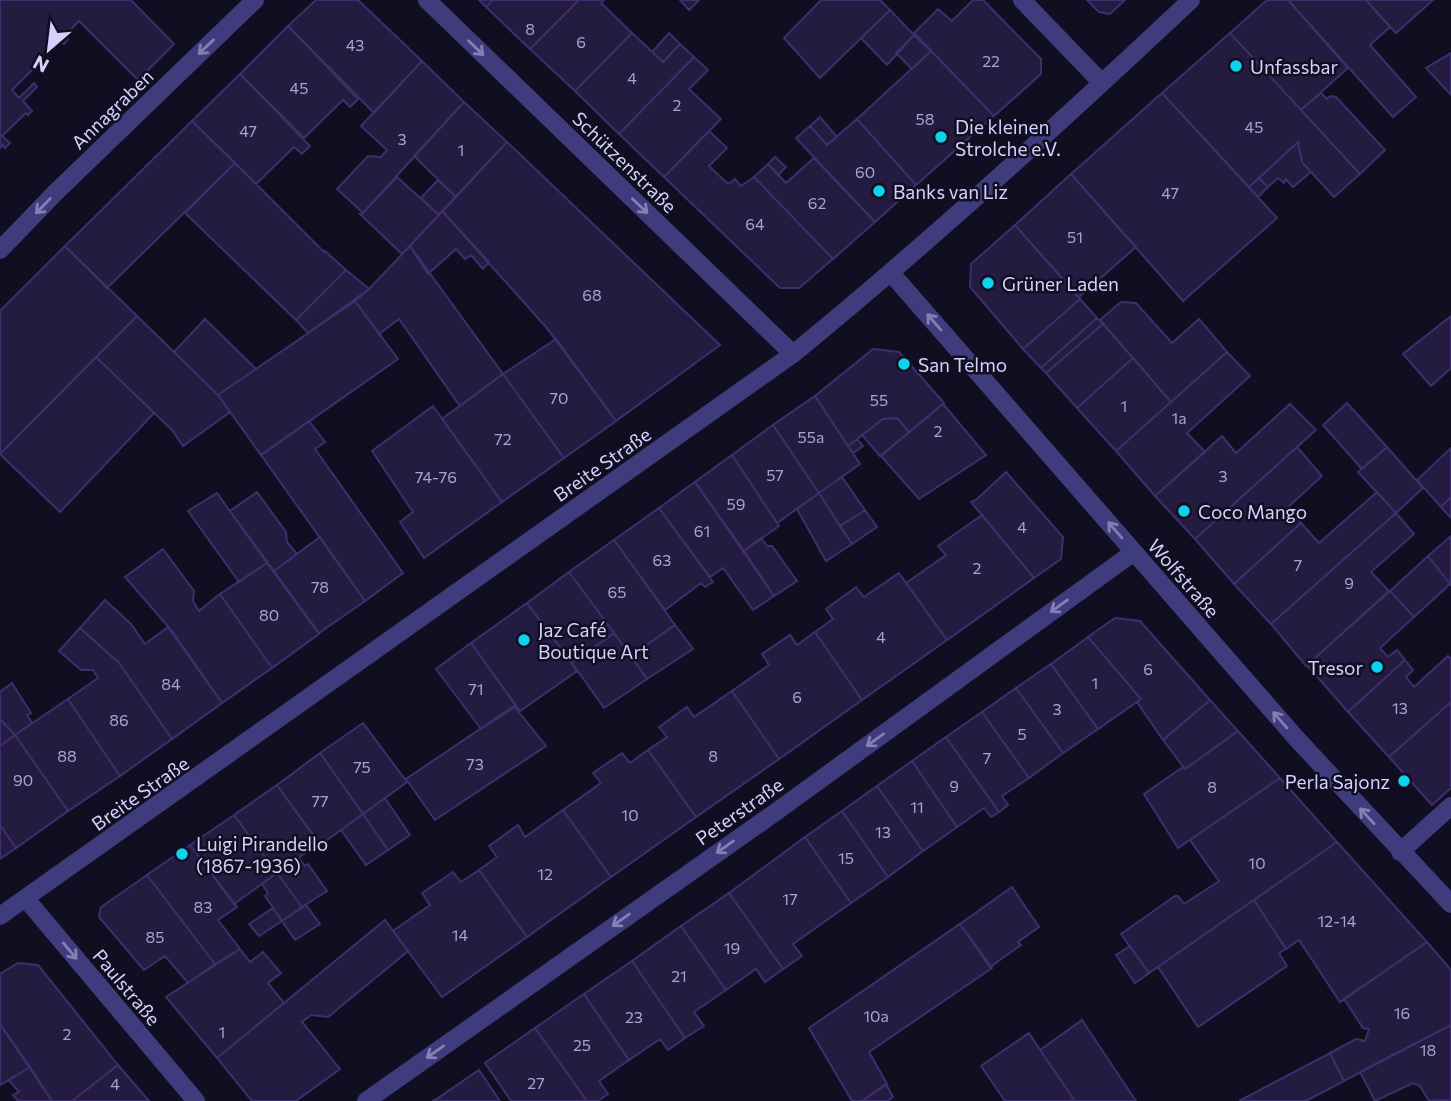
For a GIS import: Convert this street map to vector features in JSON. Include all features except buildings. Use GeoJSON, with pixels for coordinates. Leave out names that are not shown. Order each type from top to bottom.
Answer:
{"type":"FeatureCollection","features":[{"type":"Feature","properties":{"kind":"street","name":"Annagraben"},"geometry":{"type":"LineString","coordinates":[[0,250],[55,193],[255,0]]}},
{"type":"Feature","properties":{"kind":"street","name":"Schützenstraße"},"geometry":{"type":"LineString","coordinates":[[427,0],[793,354]]}},
{"type":"Feature","properties":{"kind":"street"},"geometry":{"type":"LineString","coordinates":[[1022,0],[1102,83]]}},
{"type":"Feature","properties":{"kind":"street","name":"Breite Straße"},"geometry":{"type":"LineString","coordinates":[[0,916],[793,354],[891,273],[1191,0]]}},
{"type":"Feature","properties":{"kind":"street","name":"Wolfstraße"},"geometry":{"type":"LineString","coordinates":[[891,273],[1296,738],[1451,904]]}},
{"type":"Feature","properties":{"kind":"street","name":"Peterstraße"},"geometry":{"type":"LineString","coordinates":[[366,1101],[773,814],[1134,552]]}},
{"type":"Feature","properties":{"kind":"street"},"geometry":{"type":"LineString","coordinates":[[1401,852],[1451,806]]}},
{"type":"Feature","properties":{"kind":"street","name":"Paulstraße"},"geometry":{"type":"LineString","coordinates":[[26,899],[197,1101]]}},
{"type":"Feature","properties":{"kind":"place","name":"Unfassbar"},"geometry":{"type":"Point","coordinates":[1236,66]}},
{"type":"Feature","properties":{"kind":"place","name":"Die kleinen Strolche e.V."},"geometry":{"type":"Point","coordinates":[941,137]}},
{"type":"Feature","properties":{"kind":"place","name":"Banks van Liz"},"geometry":{"type":"Point","coordinates":[879,191]}},
{"type":"Feature","properties":{"kind":"place","name":"Grüner Laden"},"geometry":{"type":"Point","coordinates":[988,283]}},
{"type":"Feature","properties":{"kind":"place","name":"San Telmo"},"geometry":{"type":"Point","coordinates":[904,364]}},
{"type":"Feature","properties":{"kind":"place","name":"Coco Mango"},"geometry":{"type":"Point","coordinates":[1184,511]}},
{"type":"Feature","properties":{"kind":"place","name":"Jaz Café Boutique Art"},"geometry":{"type":"Point","coordinates":[524,640]}},
{"type":"Feature","properties":{"kind":"place","name":"Tresor"},"geometry":{"type":"Point","coordinates":[1377,667]}},
{"type":"Feature","properties":{"kind":"place","name":"Perla Sajonz"},"geometry":{"type":"Point","coordinates":[1404,781]}},
{"type":"Feature","properties":{"kind":"place","name":"Luigi Pirandello (1867-1936)"},"geometry":{"type":"Point","coordinates":[182,854]}}]}
